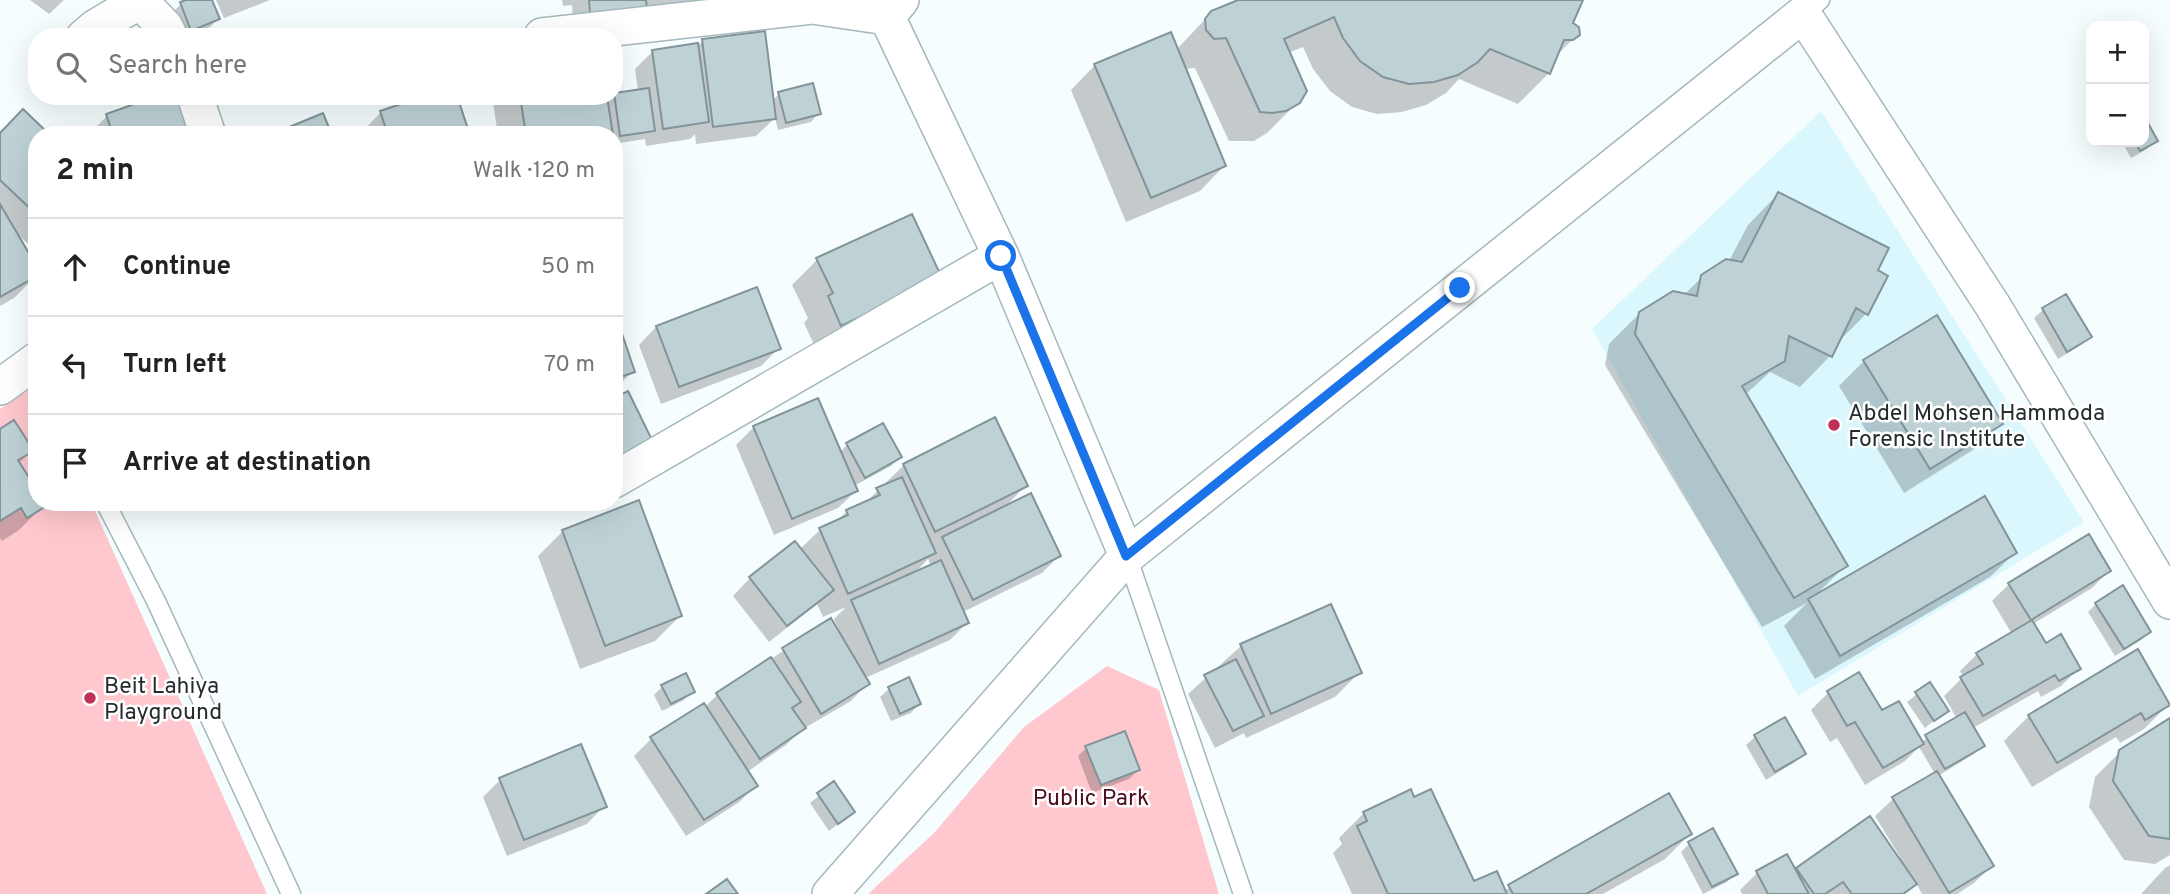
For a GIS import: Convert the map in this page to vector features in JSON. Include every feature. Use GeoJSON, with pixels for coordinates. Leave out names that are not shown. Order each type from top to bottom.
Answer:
{"type":"FeatureCollection","features":[{"type":"Feature","properties":{"kind":"street"},"geometry":{"type":"LineString","coordinates":[[95,28],[140,1],[166,28]]}},
{"type":"Feature","properties":{"kind":"street"},"geometry":{"type":"LineString","coordinates":[[614,28],[812,6],[894,8],[1126,556]]}},
{"type":"Feature","properties":{"kind":"street"},"geometry":{"type":"LineString","coordinates":[[830,894],[1126,556],[1811,7],[2170,601]]}},
{"type":"Feature","properties":{"kind":"street"},"geometry":{"type":"LineString","coordinates":[[198,105],[205,126]]}},
{"type":"Feature","properties":{"kind":"street"},"geometry":{"type":"LineString","coordinates":[[623,475],[1001,256]]}},
{"type":"Feature","properties":{"kind":"street"},"geometry":{"type":"LineString","coordinates":[[0,387],[28,369]]}},
{"type":"Feature","properties":{"kind":"lane"},"geometry":{"type":"LineString","coordinates":[[110,511],[156,601],[291,894]]}},
{"type":"Feature","properties":{"kind":"lane"},"geometry":{"type":"LineString","coordinates":[[1126,556],[1243,894]]}},
{"type":"Feature","properties":{"kind":"shaded area","name":"Abdel Mohsen Hammoda Forensic Institute"},"geometry":{"type":"Polygon","coordinates":[[[1821,111],[2084,522],[1798,696],[1592,329],[1821,111]]]}},
{"type":"Feature","properties":{"kind":"green space","name":"Beit Lahiya Playground"},"geometry":{"type":"Polygon","coordinates":[[[28,390],[28,511],[95,511],[267,894],[0,894],[0,409],[28,390]]]}},
{"type":"Feature","properties":{"kind":"green space","name":"Public Park"},"geometry":{"type":"Polygon","coordinates":[[[1107,666],[1159,690],[1219,894],[868,894],[934,833],[1024,727],[1107,666]]]}},
{"type":"Feature","properties":{"kind":"building"},"geometry":{"type":"Polygon","coordinates":[[[212,0],[220,19],[198,28],[190,28],[180,2],[212,0]]]}},
{"type":"Feature","properties":{"kind":"building"},"geometry":{"type":"Polygon","coordinates":[[[589,0],[646,0],[648,19],[591,24],[589,0]]]}},
{"type":"Feature","properties":{"kind":"building"},"geometry":{"type":"Polygon","coordinates":[[[1238,0],[1583,0],[1573,23],[1579,27],[1580,35],[1573,40],[1564,40],[1550,74],[1490,49],[1478,62],[1458,75],[1434,82],[1409,84],[1383,77],[1360,61],[1343,38],[1334,17],[1284,39],[1307,91],[1300,103],[1286,111],[1272,113],[1260,112],[1226,38],[1214,39],[1206,30],[1205,19],[1211,11],[1238,0]]]}},
{"type":"Feature","properties":{"kind":"building"},"geometry":{"type":"Polygon","coordinates":[[[765,31],[776,119],[713,127],[702,39],[765,31]]]}},
{"type":"Feature","properties":{"kind":"building"},"geometry":{"type":"Polygon","coordinates":[[[1171,32],[1226,166],[1151,198],[1094,64],[1171,32]]]}},
{"type":"Feature","properties":{"kind":"building"},"geometry":{"type":"Polygon","coordinates":[[[698,43],[709,122],[663,129],[652,50],[698,43]]]}},
{"type":"Feature","properties":{"kind":"building"},"geometry":{"type":"Polygon","coordinates":[[[813,83],[821,114],[786,123],[778,92],[813,83]]]}},
{"type":"Feature","properties":{"kind":"building"},"geometry":{"type":"Polygon","coordinates":[[[649,88],[655,131],[623,136],[623,126],[619,126],[616,105],[623,105],[623,92],[649,88]]]}},
{"type":"Feature","properties":{"kind":"building"},"geometry":{"type":"Polygon","coordinates":[[[132,105],[182,105],[189,126],[110,126],[106,114],[132,105]]]}},
{"type":"Feature","properties":{"kind":"building"},"geometry":{"type":"Polygon","coordinates":[[[398,105],[460,105],[467,126],[385,126],[380,111],[398,105]]]}},
{"type":"Feature","properties":{"kind":"building"},"geometry":{"type":"Polygon","coordinates":[[[521,105],[608,105],[612,126],[525,126],[521,105]]]}},
{"type":"Feature","properties":{"kind":"building"},"geometry":{"type":"Polygon","coordinates":[[[23,109],[41,126],[28,126],[28,206],[0,180],[0,133],[23,109]]]}},
{"type":"Feature","properties":{"kind":"building"},"geometry":{"type":"Polygon","coordinates":[[[323,113],[328,126],[292,126],[323,113]]]}},
{"type":"Feature","properties":{"kind":"building"},"geometry":{"type":"Polygon","coordinates":[[[2149,125],[2158,141],[2149,146],[2149,125]]]}},
{"type":"Feature","properties":{"kind":"building"},"geometry":{"type":"Polygon","coordinates":[[[1778,192],[1889,248],[1878,270],[1888,276],[1868,315],[1856,308],[1832,357],[1789,336],[1785,361],[1742,386],[1848,566],[1794,598],[1635,334],[1639,312],[1673,291],[1697,296],[1701,275],[1726,259],[1742,262],[1778,192]]]}},
{"type":"Feature","properties":{"kind":"building"},"geometry":{"type":"Polygon","coordinates":[[[0,204],[28,252],[28,281],[0,297],[0,204]]]}},
{"type":"Feature","properties":{"kind":"building"},"geometry":{"type":"Polygon","coordinates":[[[912,214],[942,278],[841,326],[828,296],[833,293],[816,258],[912,214]]]}},
{"type":"Feature","properties":{"kind":"building"},"geometry":{"type":"Polygon","coordinates":[[[757,287],[781,349],[679,387],[656,326],[757,287]]]}},
{"type":"Feature","properties":{"kind":"building"},"geometry":{"type":"Polygon","coordinates":[[[2066,294],[2092,337],[2067,352],[2042,308],[2066,294]]]}},
{"type":"Feature","properties":{"kind":"building"},"geometry":{"type":"Polygon","coordinates":[[[1937,315],[2003,424],[1930,469],[1863,360],[1937,315]]]}},
{"type":"Feature","properties":{"kind":"building"},"geometry":{"type":"Polygon","coordinates":[[[623,337],[635,372],[623,376],[623,337]]]}},
{"type":"Feature","properties":{"kind":"building"},"geometry":{"type":"Polygon","coordinates":[[[628,391],[653,442],[623,456],[623,394],[628,391]]]}},
{"type":"Feature","properties":{"kind":"building"},"geometry":{"type":"Polygon","coordinates":[[[818,398],[858,491],[792,519],[753,426],[818,398]]]}},
{"type":"Feature","properties":{"kind":"building"},"geometry":{"type":"Polygon","coordinates":[[[995,417],[1028,486],[935,532],[903,464],[995,417]]]}},
{"type":"Feature","properties":{"kind":"building"},"geometry":{"type":"Polygon","coordinates":[[[14,420],[28,442],[28,454],[18,460],[28,476],[28,511],[38,511],[27,518],[21,508],[0,521],[0,429],[14,420]]]}},
{"type":"Feature","properties":{"kind":"building"},"geometry":{"type":"Polygon","coordinates":[[[883,423],[902,457],[865,478],[846,443],[883,423]]]}},
{"type":"Feature","properties":{"kind":"building"},"geometry":{"type":"Polygon","coordinates":[[[902,477],[936,553],[848,594],[819,528],[848,515],[846,510],[880,495],[876,488],[902,477]]]}},
{"type":"Feature","properties":{"kind":"building"},"geometry":{"type":"Polygon","coordinates":[[[1031,493],[1061,556],[973,600],[942,537],[1031,493]]]}},
{"type":"Feature","properties":{"kind":"building"},"geometry":{"type":"Polygon","coordinates":[[[1985,496],[2017,553],[1840,656],[1808,599],[1985,496]]]}},
{"type":"Feature","properties":{"kind":"building"},"geometry":{"type":"Polygon","coordinates":[[[639,500],[682,616],[605,646],[562,530],[611,511],[623,511],[623,506],[639,500]]]}},
{"type":"Feature","properties":{"kind":"building"},"geometry":{"type":"Polygon","coordinates":[[[2089,534],[2111,571],[2031,620],[2008,583],[2089,534]]]}},
{"type":"Feature","properties":{"kind":"building"},"geometry":{"type":"Polygon","coordinates":[[[795,541],[834,590],[787,626],[749,577],[795,541]]]}},
{"type":"Feature","properties":{"kind":"building"},"geometry":{"type":"Polygon","coordinates":[[[941,560],[969,623],[879,664],[851,600],[941,560]]]}},
{"type":"Feature","properties":{"kind":"building"},"geometry":{"type":"Polygon","coordinates":[[[2123,585],[2151,632],[2124,649],[2095,603],[2123,585]]]}},
{"type":"Feature","properties":{"kind":"building"},"geometry":{"type":"Polygon","coordinates":[[[1331,604],[1362,673],[1271,714],[1240,644],[1331,604]]]}},
{"type":"Feature","properties":{"kind":"building"},"geometry":{"type":"Polygon","coordinates":[[[831,618],[870,684],[821,714],[782,648],[831,618]]]}},
{"type":"Feature","properties":{"kind":"building"},"geometry":{"type":"Polygon","coordinates":[[[2032,620],[2046,643],[2061,634],[2081,669],[2059,681],[2055,675],[1983,716],[1960,677],[1983,664],[1976,653],[2032,620]]]}},
{"type":"Feature","properties":{"kind":"building"},"geometry":{"type":"Polygon","coordinates":[[[2138,649],[2170,705],[2145,720],[2141,713],[2057,763],[2028,715],[2138,649]]]}},
{"type":"Feature","properties":{"kind":"building"},"geometry":{"type":"Polygon","coordinates":[[[771,657],[801,702],[792,708],[806,728],[760,759],[716,693],[771,657]]]}},
{"type":"Feature","properties":{"kind":"building"},"geometry":{"type":"Polygon","coordinates":[[[1236,659],[1264,716],[1233,731],[1204,675],[1236,659]]]}},
{"type":"Feature","properties":{"kind":"building"},"geometry":{"type":"Polygon","coordinates":[[[1859,672],[1882,710],[1899,701],[1924,744],[1883,768],[1855,722],[1847,726],[1827,691],[1859,672]]]}},
{"type":"Feature","properties":{"kind":"building"},"geometry":{"type":"Polygon","coordinates":[[[686,673],[695,692],[671,704],[661,685],[686,673]]]}},
{"type":"Feature","properties":{"kind":"building"},"geometry":{"type":"Polygon","coordinates":[[[909,677],[921,704],[900,714],[888,687],[909,677]]]}},
{"type":"Feature","properties":{"kind":"building"},"geometry":{"type":"Polygon","coordinates":[[[1930,682],[1949,711],[1934,721],[1915,692],[1930,682]]]}},
{"type":"Feature","properties":{"kind":"building"},"geometry":{"type":"Polygon","coordinates":[[[704,703],[758,786],[704,820],[650,737],[704,703]]]}},
{"type":"Feature","properties":{"kind":"building"},"geometry":{"type":"Polygon","coordinates":[[[1965,712],[1985,746],[1945,769],[1925,735],[1965,712]]]}},
{"type":"Feature","properties":{"kind":"building"},"geometry":{"type":"Polygon","coordinates":[[[1785,717],[1806,754],[1775,772],[1754,735],[1785,717]]]}},
{"type":"Feature","properties":{"kind":"building"},"geometry":{"type":"Polygon","coordinates":[[[2170,718],[2170,839],[2149,836],[2113,781],[2119,750],[2170,718]]]}},
{"type":"Feature","properties":{"kind":"building"},"geometry":{"type":"Polygon","coordinates":[[[1125,731],[1140,770],[1101,785],[1085,746],[1125,731]]]}},
{"type":"Feature","properties":{"kind":"building"},"geometry":{"type":"Polygon","coordinates":[[[581,744],[607,807],[524,840],[499,778],[581,744]]]}},
{"type":"Feature","properties":{"kind":"building"},"geometry":{"type":"Polygon","coordinates":[[[1937,771],[1994,866],[1949,893],[1892,797],[1937,771]]]}},
{"type":"Feature","properties":{"kind":"building"},"geometry":{"type":"Polygon","coordinates":[[[834,781],[855,812],[838,824],[817,793],[834,781]]]}},
{"type":"Feature","properties":{"kind":"building"},"geometry":{"type":"Polygon","coordinates":[[[1411,789],[1414,797],[1431,789],[1474,881],[1497,871],[1507,894],[1388,894],[1357,826],[1367,821],[1363,812],[1411,789]]]}},
{"type":"Feature","properties":{"kind":"building"},"geometry":{"type":"Polygon","coordinates":[[[1669,793],[1692,834],[1586,894],[1513,894],[1508,885],[1669,793]]]}},
{"type":"Feature","properties":{"kind":"building"},"geometry":{"type":"Polygon","coordinates":[[[1870,816],[1917,884],[1903,894],[1852,894],[1843,882],[1825,894],[1814,894],[1796,868],[1870,816]]]}},
{"type":"Feature","properties":{"kind":"building"},"geometry":{"type":"Polygon","coordinates":[[[1713,828],[1738,874],[1712,887],[1688,842],[1713,828]]]}},
{"type":"Feature","properties":{"kind":"building"},"geometry":{"type":"Polygon","coordinates":[[[1787,854],[1809,894],[1768,894],[1756,871],[1787,854]]]}},
{"type":"Feature","properties":{"kind":"building"},"geometry":{"type":"Polygon","coordinates":[[[727,879],[738,894],[706,894],[727,879]]]}},
{"type":"Feature","properties":{"kind":"place","name":"Abdel Mohsen Hammoda Forensic Institute"},"geometry":{"type":"Point","coordinates":[1834,425]}},
{"type":"Feature","properties":{"kind":"place","name":"Beit Lahiya Playground"},"geometry":{"type":"Point","coordinates":[90,698]}},
{"type":"Feature","properties":{"kind":"route"},"geometry":{"type":"LineString","coordinates":[[1001,256],[1126,556],[1460,288]]}}]}
